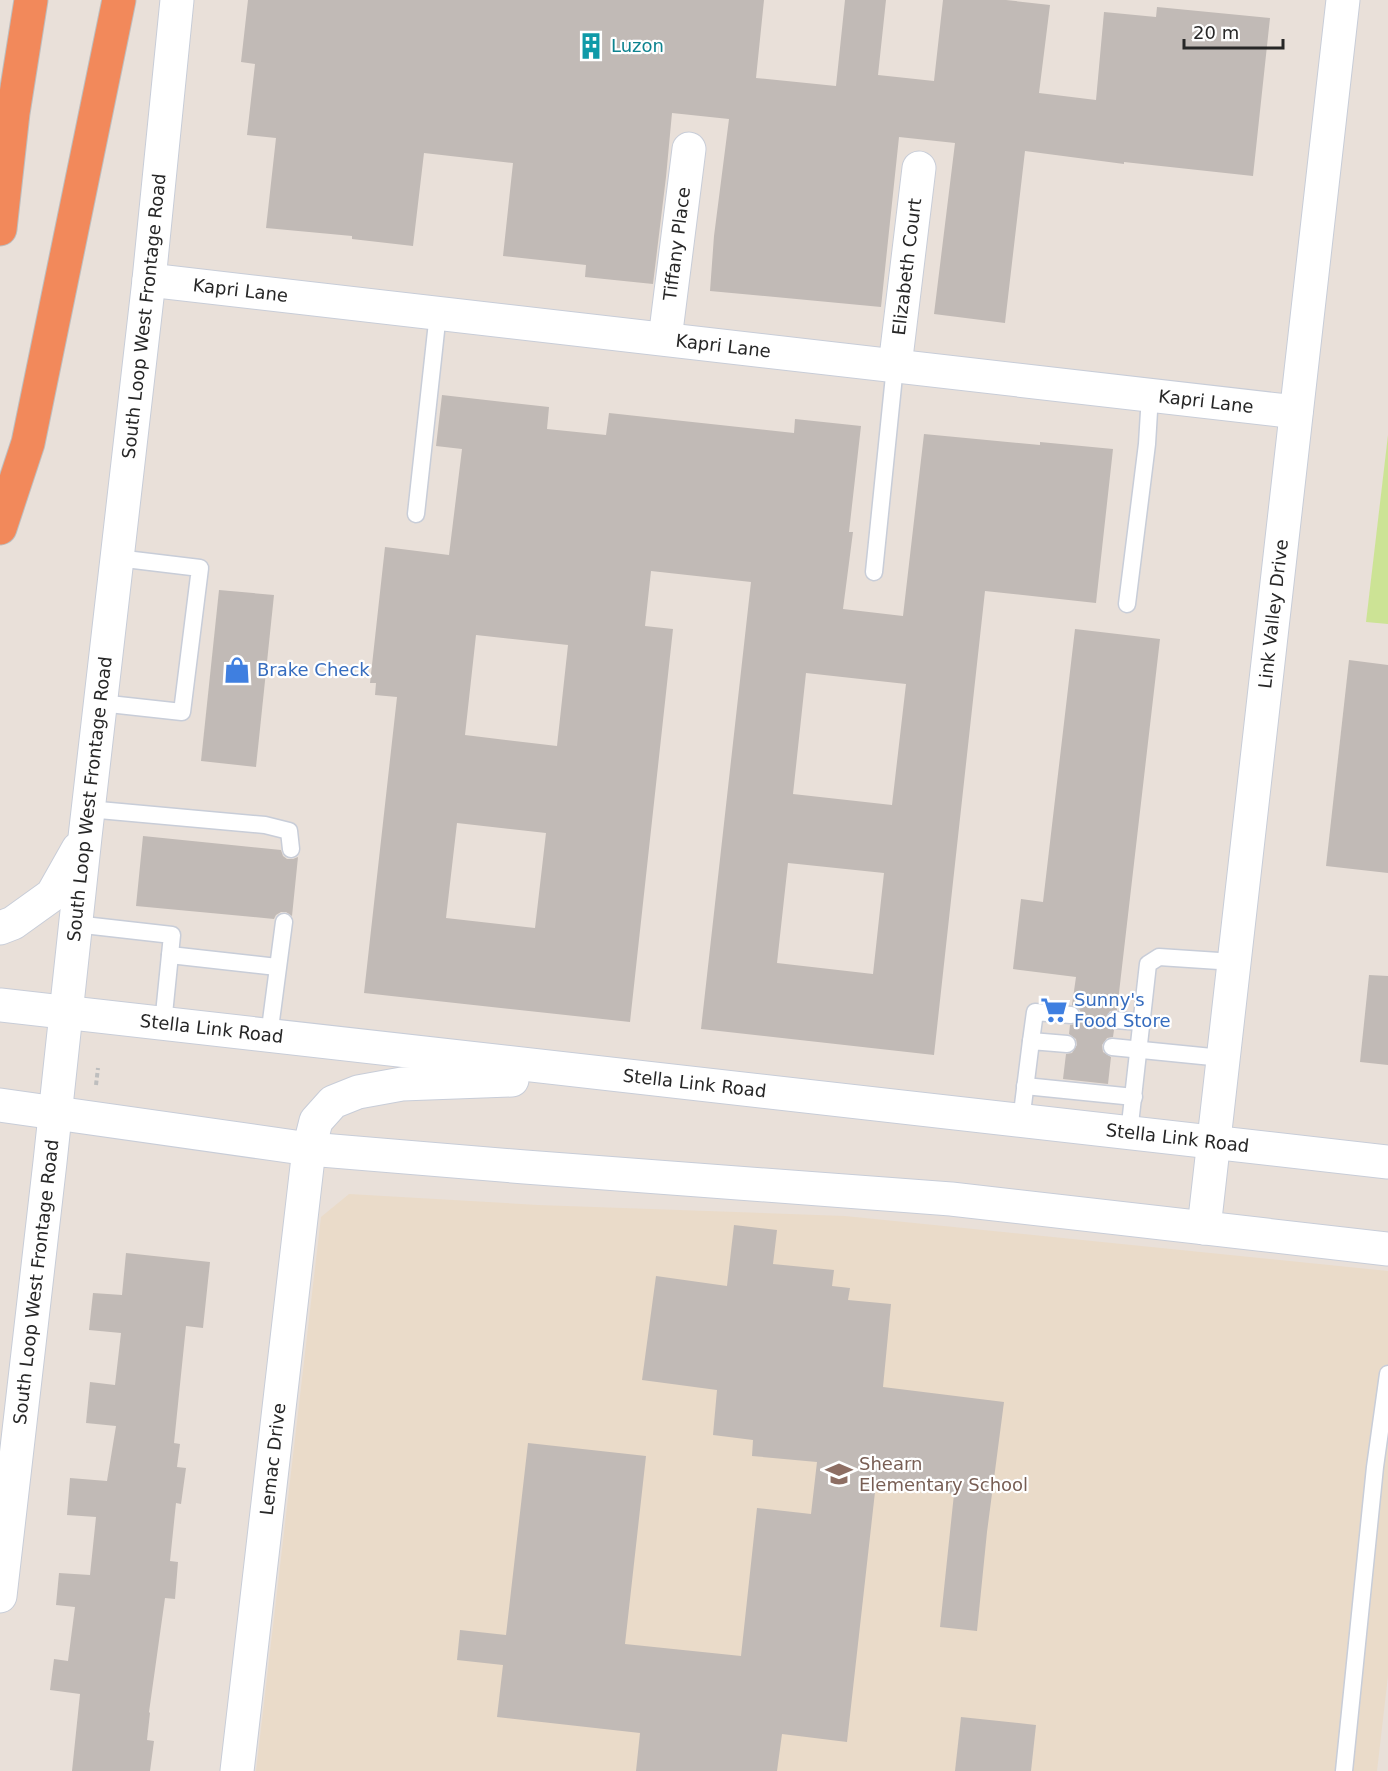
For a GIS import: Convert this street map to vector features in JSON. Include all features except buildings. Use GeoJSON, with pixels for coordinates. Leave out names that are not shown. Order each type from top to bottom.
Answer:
{"type":"FeatureCollection","features":[{"type":"Feature","properties":{"kind":"highway"},"geometry":{"type":"LineString","coordinates":[[0,229],[13,113],[31,0]]}},
{"type":"Feature","properties":{"kind":"highway"},"geometry":{"type":"LineString","coordinates":[[0,528],[27,443],[119,0]]}},
{"type":"Feature","properties":{"kind":"main road","name":"South Loop West Frontage Road"},"geometry":{"type":"LineString","coordinates":[[0,1596],[149,280],[177,0]]}},
{"type":"Feature","properties":{"kind":"main road","name":"Link Valley Drive"},"geometry":{"type":"LineString","coordinates":[[1204,1228],[1343,0]]}},
{"type":"Feature","properties":{"kind":"main road","name":"Tiffany Place"},"geometry":{"type":"LineString","coordinates":[[665,339],[689,149]]}},
{"type":"Feature","properties":{"kind":"main road","name":"Elizabeth Court"},"geometry":{"type":"LineString","coordinates":[[895,366],[919,168]]}},
{"type":"Feature","properties":{"kind":"main road","name":"Kapri Lane"},"geometry":{"type":"LineString","coordinates":[[149,280],[1296,412]]}},
{"type":"Feature","properties":{"kind":"main road"},"geometry":{"type":"LineString","coordinates":[[0,928],[12,923],[51,895],[86,823]]}},
{"type":"Feature","properties":{"kind":"main road","name":"Stella Link Road"},"geometry":{"type":"LineString","coordinates":[[0,1005],[1388,1162]]}},
{"type":"Feature","properties":{"kind":"main road","name":"Lemac Drive"},"geometry":{"type":"LineString","coordinates":[[237,1771],[309,1149],[316,1121],[333,1102],[358,1092],[402,1084],[616,1075]]}},
{"type":"Feature","properties":{"kind":"main road"},"geometry":{"type":"LineString","coordinates":[[0,1105],[309,1149],[951,1199],[1388,1249]]}},
{"type":"Feature","properties":{"kind":"lane"},"geometry":{"type":"LineString","coordinates":[[416,514],[438,313]]}},
{"type":"Feature","properties":{"kind":"lane"},"geometry":{"type":"LineString","coordinates":[[874,572],[895,366]]}},
{"type":"Feature","properties":{"kind":"lane"},"geometry":{"type":"LineString","coordinates":[[1127,603],[1147,444],[1150,395]]}},
{"type":"Feature","properties":{"kind":"lane"},"geometry":{"type":"LineString","coordinates":[[100,703],[182,712],[200,568],[117,558]]}},
{"type":"Feature","properties":{"kind":"lane"},"geometry":{"type":"LineString","coordinates":[[86,823],[265,825],[289,831],[291,849]]}},
{"type":"Feature","properties":{"kind":"lane"},"geometry":{"type":"LineString","coordinates":[[269,1036],[284,922]]}},
{"type":"Feature","properties":{"kind":"lane"},"geometry":{"type":"LineString","coordinates":[[75,924],[172,935],[163,1024]]}},
{"type":"Feature","properties":{"kind":"lane"},"geometry":{"type":"LineString","coordinates":[[170,955],[278,967]]}},
{"type":"Feature","properties":{"kind":"lane"},"geometry":{"type":"LineString","coordinates":[[1129,1133],[1148,964],[1159,957],[1234,963]]}},
{"type":"Feature","properties":{"kind":"lane"},"geometry":{"type":"LineString","coordinates":[[1021,1121],[1035,1012],[1071,1015]]}},
{"type":"Feature","properties":{"kind":"lane"},"geometry":{"type":"LineString","coordinates":[[1115,1020],[1141,1022]]}},
{"type":"Feature","properties":{"kind":"lane"},"geometry":{"type":"LineString","coordinates":[[1031,1041],[1067,1044]]}},
{"type":"Feature","properties":{"kind":"lane"},"geometry":{"type":"LineString","coordinates":[[1112,1047],[1222,1058]]}},
{"type":"Feature","properties":{"kind":"lane"},"geometry":{"type":"LineString","coordinates":[[1025,1086],[1134,1097]]}},
{"type":"Feature","properties":{"kind":"lane"},"geometry":{"type":"LineString","coordinates":[[1344,1771],[1375,1467],[1388,1374]]}},
{"type":"Feature","properties":{"kind":"shaded area","name":"Shearn Elementary School"},"geometry":{"type":"Polygon","coordinates":[[[349,1194],[538,1205],[845,1216],[1388,1271],[1388,1676],[1377,1771],[256,1771],[321,1217],[349,1194]]]}},
{"type":"Feature","properties":{"kind":"green space"},"geometry":{"type":"Polygon","coordinates":[[[1388,435],[1388,624],[1366,622],[1388,435]]]}},
{"type":"Feature","properties":{"kind":"place","name":"Luzon"},"geometry":{"type":"Point","coordinates":[591,46]}},
{"type":"Feature","properties":{"kind":"place","name":"Brake Check"},"geometry":{"type":"Point","coordinates":[237,670]}},
{"type":"Feature","properties":{"kind":"place","name":"Sunny's Food Store"},"geometry":{"type":"Point","coordinates":[1054,1010]}},
{"type":"Feature","properties":{"kind":"place","name":"Shearn Elementary School"},"geometry":{"type":"Point","coordinates":[839,1474]}}]}
